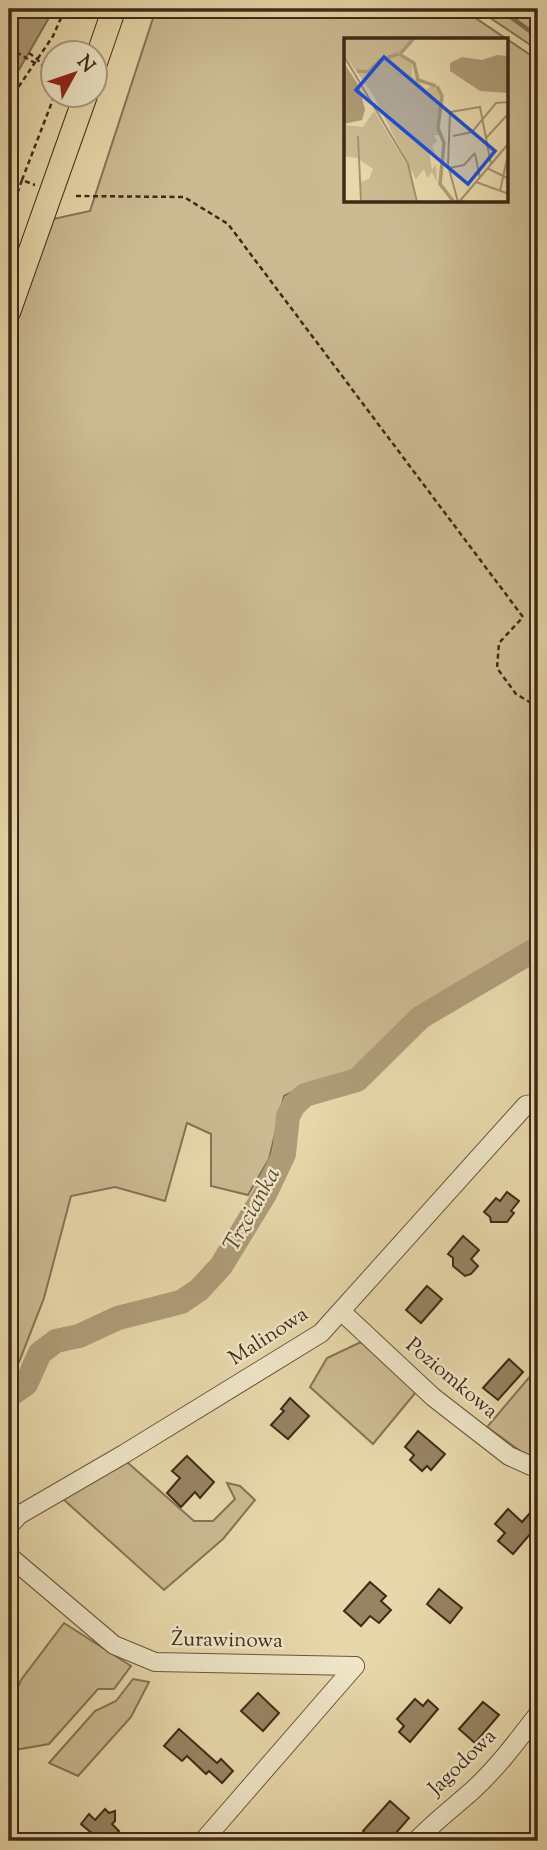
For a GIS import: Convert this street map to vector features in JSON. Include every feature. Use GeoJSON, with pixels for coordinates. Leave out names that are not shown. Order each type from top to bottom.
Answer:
{"type":"FeatureCollection","features":[{"type":"Feature","properties":{"kind":"main road"},"geometry":{"type":"LineString","coordinates":[[104,38],[114,9]]}},
{"type":"Feature","properties":{"kind":"main road"},"geometry":{"type":"LineString","coordinates":[[9,311],[16,268],[80,108]]}},
{"type":"Feature","properties":{"kind":"street","name":"Malinowa"},"geometry":{"type":"LineString","coordinates":[[9,1526],[19,1515],[321,1333],[526,1105],[538,1103]]}},
{"type":"Feature","properties":{"kind":"street","name":"Poziomkowa"},"geometry":{"type":"LineString","coordinates":[[342,1312],[433,1396],[509,1456],[538,1469]]}},
{"type":"Feature","properties":{"kind":"street","name":"Żurawinowa"},"geometry":{"type":"LineString","coordinates":[[9,1556],[114,1645],[155,1662],[355,1666],[203,1841]]}},
{"type":"Feature","properties":{"kind":"street","name":"Jagodowa"},"geometry":{"type":"LineString","coordinates":[[416,1841],[434,1822],[474,1789],[507,1754],[538,1714]]}},
{"type":"Feature","properties":{"kind":"path"},"geometry":{"type":"LineString","coordinates":[[9,101],[53,36],[65,9]]}},
{"type":"Feature","properties":{"kind":"path"},"geometry":{"type":"LineString","coordinates":[[9,48],[36,61]]}},
{"type":"Feature","properties":{"kind":"path"},"geometry":{"type":"LineString","coordinates":[[29,53],[36,61]]}},
{"type":"Feature","properties":{"kind":"path"},"geometry":{"type":"LineString","coordinates":[[22,180],[50,108]]}},
{"type":"Feature","properties":{"kind":"path"},"geometry":{"type":"LineString","coordinates":[[76,196],[184,197],[228,224],[523,617],[499,643],[497,668],[516,694],[538,707]]}},
{"type":"Feature","properties":{"kind":"shaded area"},"geometry":{"type":"Polygon","coordinates":[[[9,9],[54,9],[9,87],[9,9]]]}},
{"type":"Feature","properties":{"kind":"shaded area"},"geometry":{"type":"Polygon","coordinates":[[[156,9],[462,9],[505,38],[344,38],[344,203],[508,203],[508,40],[538,60],[538,938],[408,1015],[353,1075],[304,1086],[284,1096],[269,1159],[248,1195],[211,1186],[211,1134],[187,1123],[165,1201],[115,1187],[71,1196],[44,1298],[19,1362],[9,1363],[9,1265],[15,1236],[15,1188],[9,1195],[9,338],[53,219],[90,211],[156,9]]]}},
{"type":"Feature","properties":{"kind":"shaded area"},"geometry":{"type":"Polygon","coordinates":[[[477,9],[538,9],[538,50],[477,9]]]}},
{"type":"Feature","properties":{"kind":"shaded area"},"geometry":{"type":"Polygon","coordinates":[[[361,1342],[416,1392],[373,1444],[310,1387],[327,1358],[361,1342]]]}},
{"type":"Feature","properties":{"kind":"shaded area"},"geometry":{"type":"Polygon","coordinates":[[[538,1367],[538,1463],[537,1463],[487,1427],[538,1367]]]}},
{"type":"Feature","properties":{"kind":"shaded area"},"geometry":{"type":"Polygon","coordinates":[[[127,1462],[194,1521],[213,1521],[235,1499],[227,1483],[240,1486],[255,1500],[223,1539],[164,1590],[63,1499],[127,1462]]]}},
{"type":"Feature","properties":{"kind":"shaded area"},"geometry":{"type":"Polygon","coordinates":[[[64,1623],[131,1666],[114,1689],[98,1689],[49,1744],[9,1751],[9,1707],[21,1680],[64,1623]]]}},
{"type":"Feature","properties":{"kind":"shaded area"},"geometry":{"type":"Polygon","coordinates":[[[133,1679],[149,1682],[131,1717],[78,1776],[49,1763],[95,1711],[116,1701],[133,1679]]]}},
{"type":"Feature","properties":{"kind":"building"},"geometry":{"type":"Polygon","coordinates":[[[507,1192],[519,1201],[511,1211],[514,1213],[507,1222],[491,1222],[484,1212],[496,1198],[500,1201],[507,1192]]]}},
{"type":"Feature","properties":{"kind":"building"},"geometry":{"type":"Polygon","coordinates":[[[463,1236],[479,1250],[471,1259],[478,1266],[465,1276],[453,1266],[453,1258],[448,1254],[463,1236]]]}},
{"type":"Feature","properties":{"kind":"building"},"geometry":{"type":"Polygon","coordinates":[[[427,1286],[442,1299],[421,1323],[406,1310],[427,1286]]]}},
{"type":"Feature","properties":{"kind":"building"},"geometry":{"type":"Polygon","coordinates":[[[509,1359],[523,1372],[498,1400],[483,1388],[509,1359]]]}},
{"type":"Feature","properties":{"kind":"building"},"geometry":{"type":"Polygon","coordinates":[[[290,1398],[309,1416],[288,1439],[271,1425],[284,1411],[281,1409],[290,1398]]]}},
{"type":"Feature","properties":{"kind":"building"},"geometry":{"type":"Polygon","coordinates":[[[418,1431],[445,1454],[431,1470],[427,1466],[422,1471],[410,1460],[414,1455],[405,1447],[418,1431]]]}},
{"type":"Feature","properties":{"kind":"building"},"geometry":{"type":"Polygon","coordinates":[[[187,1456],[214,1482],[200,1498],[195,1492],[181,1507],[167,1493],[180,1478],[172,1471],[187,1456]]]}},
{"type":"Feature","properties":{"kind":"building"},"geometry":{"type":"Polygon","coordinates":[[[508,1509],[522,1522],[531,1512],[538,1518],[538,1525],[513,1554],[498,1541],[505,1533],[495,1524],[508,1509]]]}},
{"type":"Feature","properties":{"kind":"building"},"geometry":{"type":"Polygon","coordinates":[[[370,1582],[386,1596],[381,1601],[391,1610],[379,1623],[370,1616],[361,1626],[344,1611],[370,1582]]]}},
{"type":"Feature","properties":{"kind":"building"},"geometry":{"type":"Polygon","coordinates":[[[439,1589],[462,1608],[450,1623],[427,1604],[439,1589]]]}},
{"type":"Feature","properties":{"kind":"building"},"geometry":{"type":"Polygon","coordinates":[[[258,1693],[279,1713],[263,1731],[241,1711],[258,1693]]]}},
{"type":"Feature","properties":{"kind":"building"},"geometry":{"type":"Polygon","coordinates":[[[415,1699],[423,1706],[428,1700],[438,1709],[410,1742],[399,1732],[404,1726],[397,1719],[415,1699]]]}},
{"type":"Feature","properties":{"kind":"building"},"geometry":{"type":"Polygon","coordinates":[[[483,1702],[499,1715],[475,1743],[459,1729],[483,1702]]]}},
{"type":"Feature","properties":{"kind":"building"},"geometry":{"type":"Polygon","coordinates":[[[179,1729],[217,1763],[221,1759],[233,1771],[222,1783],[209,1771],[206,1774],[187,1756],[182,1761],[164,1746],[179,1729]]]}},
{"type":"Feature","properties":{"kind":"building"},"geometry":{"type":"Polygon","coordinates":[[[390,1801],[409,1818],[389,1841],[374,1841],[363,1831],[390,1801]]]}},
{"type":"Feature","properties":{"kind":"building"},"geometry":{"type":"Polygon","coordinates":[[[105,1809],[109,1813],[115,1811],[115,1821],[112,1824],[119,1831],[110,1841],[101,1841],[81,1824],[89,1814],[95,1820],[105,1809]]]}},
{"type":"Feature","properties":{"kind":"waterway"},"geometry":{"type":"LineString","coordinates":[[500,9],[538,37]]}},
{"type":"Feature","properties":{"kind":"waterway","name":"Trzcianka"},"geometry":{"type":"LineString","coordinates":[[9,1396],[26,1384],[40,1353],[56,1341],[79,1336],[118,1318],[181,1302],[199,1290],[221,1266],[265,1194],[284,1154],[288,1116],[294,1105],[305,1095],[357,1080],[421,1017],[538,948]]}}]}
